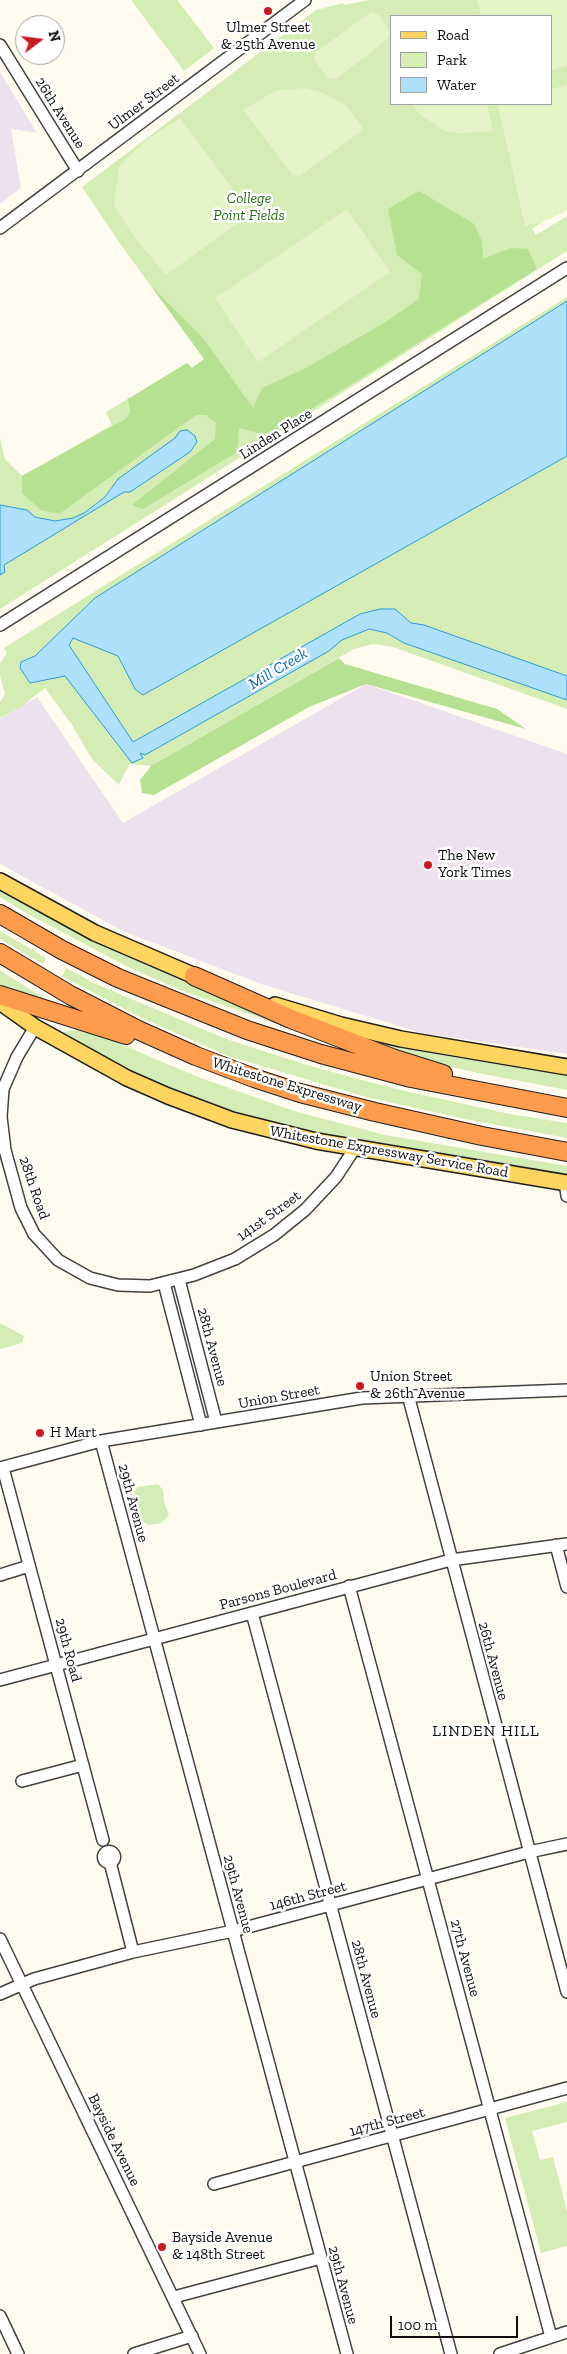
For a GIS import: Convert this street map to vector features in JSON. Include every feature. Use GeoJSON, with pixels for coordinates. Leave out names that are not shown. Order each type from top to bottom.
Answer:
{"type":"FeatureCollection","features":[{"type":"Feature","properties":{"kind":"highway"},"geometry":{"type":"LineString","coordinates":[[0,914],[62,950],[118,978],[190,1009],[254,1033],[328,1056],[411,1078],[565,1108]]}},
{"type":"Feature","properties":{"kind":"highway","name":"Whitestone Expressway"},"geometry":{"type":"LineString","coordinates":[[0,953],[104,1013],[160,1040],[226,1068],[292,1090],[352,1107],[466,1133],[567,1152]]}},
{"type":"Feature","properties":{"kind":"highway"},"geometry":{"type":"LineString","coordinates":[[194,976],[291,1019],[392,1058],[565,1108]]}},
{"type":"Feature","properties":{"kind":"highway"},"geometry":{"type":"LineString","coordinates":[[0,995],[226,1068]]}},
{"type":"Feature","properties":{"kind":"main road"},"geometry":{"type":"LineString","coordinates":[[0,881],[96,933],[194,976],[260,1000],[371,1032],[462,1051],[567,1067]]}},
{"type":"Feature","properties":{"kind":"main road","name":"Whitestone Expressway Service Road"},"geometry":{"type":"LineString","coordinates":[[0,1002],[35,1027],[127,1078],[186,1103],[279,1133],[566,1187]]}},
{"type":"Feature","properties":{"kind":"street","name":"Ulmer Street"},"geometry":{"type":"LineString","coordinates":[[0,228],[305,0]]}},
{"type":"Feature","properties":{"kind":"street","name":"26th Avenue"},"geometry":{"type":"LineString","coordinates":[[0,45],[78,171]]}},
{"type":"Feature","properties":{"kind":"street","name":"Linden Place"},"geometry":{"type":"LineString","coordinates":[[0,625],[567,268]]}},
{"type":"Feature","properties":{"kind":"street","name":"28th Road"},"geometry":{"type":"LineString","coordinates":[[35,1027],[16,1057],[5,1083],[1,1104],[1,1134],[24,1215],[34,1234],[53,1256],[78,1273],[101,1282],[131,1286],[179,1280]]}},
{"type":"Feature","properties":{"kind":"street","name":"141st Street"},"geometry":{"type":"LineString","coordinates":[[179,1280],[228,1262],[278,1232],[325,1191],[346,1164],[355,1148]]}},
{"type":"Feature","properties":{"kind":"street","name":"28th Avenue"},"geometry":{"type":"LineString","coordinates":[[179,1280],[216,1422]]}},
{"type":"Feature","properties":{"kind":"street","name":"28th Avenue"},"geometry":{"type":"LineString","coordinates":[[164,1283],[201,1425]]}},
{"type":"Feature","properties":{"kind":"street","name":"Union Street"},"geometry":{"type":"LineString","coordinates":[[1,1468],[101,1441],[362,1398],[567,1390]]}},
{"type":"Feature","properties":{"kind":"street","name":"26th Avenue"},"geometry":{"type":"LineString","coordinates":[[408,1395],[567,1992]]}},
{"type":"Feature","properties":{"kind":"street","name":"29th Avenue"},"geometry":{"type":"LineString","coordinates":[[101,1441],[347,2354]]}},
{"type":"Feature","properties":{"kind":"street","name":"29th Road"},"geometry":{"type":"LineString","coordinates":[[1,1468],[104,1840]]}},
{"type":"Feature","properties":{"kind":"street","name":"Parsons Boulevard"},"geometry":{"type":"LineString","coordinates":[[0,1680],[451,1560],[561,1545]]}},
{"type":"Feature","properties":{"kind":"street"},"geometry":{"type":"LineString","coordinates":[[561,1545],[567,1588]]}},
{"type":"Feature","properties":{"kind":"street"},"geometry":{"type":"LineString","coordinates":[[0,1575],[29,1566]]}},
{"type":"Feature","properties":{"kind":"street","name":"27th Avenue"},"geometry":{"type":"LineString","coordinates":[[349,1586],[551,2337]]}},
{"type":"Feature","properties":{"kind":"street","name":"28th Avenue"},"geometry":{"type":"LineString","coordinates":[[252,1613],[451,2354]]}},
{"type":"Feature","properties":{"kind":"street"},"geometry":{"type":"LineString","coordinates":[[22,1781],[83,1765]]}},
{"type":"Feature","properties":{"kind":"street","name":"146th Street"},"geometry":{"type":"LineString","coordinates":[[0,1994],[34,1979],[134,1952],[233,1931],[529,1852],[567,1844]]}},
{"type":"Feature","properties":{"kind":"street"},"geometry":{"type":"LineString","coordinates":[[110,1862],[134,1952]]}},
{"type":"Feature","properties":{"kind":"street","name":"Bayside Avenue"},"geometry":{"type":"LineString","coordinates":[[0,1939],[200,2354]]}},
{"type":"Feature","properties":{"kind":"street","name":"147th Street"},"geometry":{"type":"LineString","coordinates":[[214,2184],[567,2088]]}},
{"type":"Feature","properties":{"kind":"street"},"geometry":{"type":"LineString","coordinates":[[174,2297],[321,2258]]}},
{"type":"Feature","properties":{"kind":"street"},"geometry":{"type":"LineString","coordinates":[[0,2316],[18,2354]]}},
{"type":"Feature","properties":{"kind":"street"},"geometry":{"type":"LineString","coordinates":[[500,2354],[567,2332]]}},
{"type":"Feature","properties":{"kind":"street"},"geometry":{"type":"LineString","coordinates":[[134,2354],[192,2336]]}},
{"type":"Feature","properties":{"kind":"shaded area"},"geometry":{"type":"Polygon","coordinates":[[[0,72],[37,133],[11,129],[21,188],[0,204],[0,72]]]}},
{"type":"Feature","properties":{"kind":"shaded area"},"geometry":{"type":"Polygon","coordinates":[[[366,684],[567,754],[567,1054],[422,1033],[261,984],[125,932],[0,864],[0,719],[37,697],[123,823],[366,684]]]}},
{"type":"Feature","properties":{"kind":"green space"},"geometry":{"type":"Polygon","coordinates":[[[131,0],[177,0],[214,48],[184,71],[131,0]]]}},
{"type":"Feature","properties":{"kind":"green space","name":"College Point Fields"},"geometry":{"type":"Polygon","coordinates":[[[369,0],[567,0],[567,203],[532,229],[536,235],[567,216],[567,251],[0,609],[0,438],[5,459],[22,476],[112,425],[106,412],[187,363],[192,368],[204,359],[121,245],[82,187],[316,10],[343,3],[344,5],[369,0]]]}},
{"type":"Feature","properties":{"kind":"green space"},"geometry":{"type":"Polygon","coordinates":[[[477,0],[567,0],[567,66],[552,70],[552,15],[481,15],[477,0]]]}},
{"type":"Feature","properties":{"kind":"green space"},"geometry":{"type":"Polygon","coordinates":[[[371,12],[378,14],[390,31],[389,38],[336,79],[328,78],[315,61],[315,53],[371,12]]]}},
{"type":"Feature","properties":{"kind":"green space"},"geometry":{"type":"Polygon","coordinates":[[[567,85],[567,210],[550,219],[525,226],[498,106],[552,105],[552,89],[567,85]]]}},
{"type":"Feature","properties":{"kind":"green space"},"geometry":{"type":"Polygon","coordinates":[[[305,88],[319,91],[346,105],[364,129],[300,176],[293,175],[243,110],[275,91],[305,88]]]}},
{"type":"Feature","properties":{"kind":"green space"},"geometry":{"type":"Polygon","coordinates":[[[413,105],[487,105],[493,131],[446,132],[419,114],[413,105]]]}},
{"type":"Feature","properties":{"kind":"green space"},"geometry":{"type":"Polygon","coordinates":[[[180,118],[248,209],[246,217],[166,275],[135,238],[114,205],[119,166],[145,141],[180,118]]]}},
{"type":"Feature","properties":{"kind":"green space"},"geometry":{"type":"Polygon","coordinates":[[[419,191],[474,224],[482,241],[483,259],[511,248],[528,249],[537,269],[274,432],[263,434],[239,428],[237,452],[143,509],[132,505],[215,439],[216,423],[206,415],[196,415],[59,514],[41,510],[22,493],[22,476],[127,418],[130,411],[128,399],[187,363],[192,368],[204,359],[152,287],[203,338],[253,408],[262,388],[306,368],[384,323],[419,299],[422,274],[397,255],[388,209],[419,191]]]}},
{"type":"Feature","properties":{"kind":"green space"},"geometry":{"type":"Polygon","coordinates":[[[347,209],[390,272],[258,362],[215,298],[347,209]]]}},
{"type":"Feature","properties":{"kind":"green space"},"geometry":{"type":"Polygon","coordinates":[[[567,297],[567,301],[95,598],[35,656],[21,662],[30,683],[65,676],[133,763],[139,752],[145,755],[329,651],[342,640],[369,629],[387,633],[404,643],[567,700],[567,709],[393,647],[373,644],[354,649],[151,766],[129,764],[119,785],[92,759],[72,725],[45,688],[21,707],[0,718],[0,702],[5,694],[0,676],[0,663],[7,653],[4,648],[567,297]]]}},
{"type":"Feature","properties":{"kind":"green space"},"geometry":{"type":"Polygon","coordinates":[[[567,456],[567,676],[424,625],[411,623],[395,609],[360,614],[133,743],[69,645],[73,638],[118,656],[135,689],[143,695],[567,456]]]}},
{"type":"Feature","properties":{"kind":"green space"},"geometry":{"type":"Polygon","coordinates":[[[339,658],[345,664],[497,709],[526,729],[366,684],[309,707],[154,795],[142,793],[140,780],[151,766],[339,658]]]}},
{"type":"Feature","properties":{"kind":"green space"},"geometry":{"type":"Polygon","coordinates":[[[0,889],[120,954],[280,1019],[283,1026],[180,990],[128,967],[26,913],[0,897],[0,889]]]}},
{"type":"Feature","properties":{"kind":"green space"},"geometry":{"type":"Polygon","coordinates":[[[0,931],[46,958],[43,964],[0,939],[0,931]]]}},
{"type":"Feature","properties":{"kind":"green space"},"geometry":{"type":"Polygon","coordinates":[[[66,968],[96,984],[226,1039],[310,1066],[396,1089],[510,1114],[567,1123],[567,1138],[470,1120],[366,1097],[228,1056],[142,1018],[62,976],[66,968]]]}},
{"type":"Feature","properties":{"kind":"green space"},"geometry":{"type":"Polygon","coordinates":[[[0,970],[45,999],[43,1004],[0,991],[0,970]]]}},
{"type":"Feature","properties":{"kind":"green space"},"geometry":{"type":"Polygon","coordinates":[[[77,1030],[94,1033],[198,1077],[294,1111],[385,1135],[567,1166],[567,1176],[399,1149],[280,1127],[216,1106],[159,1084],[117,1065],[59,1032],[77,1030]]]}},
{"type":"Feature","properties":{"kind":"green space"},"geometry":{"type":"Polygon","coordinates":[[[388,1044],[448,1056],[567,1074],[567,1090],[473,1072],[401,1055],[388,1048],[388,1044]]]}},
{"type":"Feature","properties":{"kind":"green space"},"geometry":{"type":"Polygon","coordinates":[[[0,1323],[24,1336],[22,1343],[0,1349],[0,1323]]]}},
{"type":"Feature","properties":{"kind":"green space"},"geometry":{"type":"Polygon","coordinates":[[[158,1484],[163,1490],[164,1502],[169,1515],[162,1523],[148,1525],[140,1519],[139,1506],[134,1496],[134,1491],[138,1487],[158,1484]]]}},
{"type":"Feature","properties":{"kind":"green space"},"geometry":{"type":"Polygon","coordinates":[[[567,2102],[567,2122],[532,2131],[540,2160],[553,2157],[567,2211],[567,2246],[541,2253],[505,2118],[567,2102]]]}},
{"type":"Feature","properties":{"kind":"water","name":"Mill Creek"},"geometry":{"type":"Polygon","coordinates":[[[567,301],[567,456],[143,695],[135,689],[118,656],[73,638],[69,645],[133,742],[360,614],[380,609],[395,609],[411,623],[424,625],[567,676],[567,700],[404,643],[387,633],[369,629],[342,640],[329,651],[145,755],[140,753],[143,758],[132,763],[65,676],[30,683],[20,668],[21,662],[35,656],[95,598],[567,301]]]}},
{"type":"Feature","properties":{"kind":"water"},"geometry":{"type":"Polygon","coordinates":[[[187,430],[195,436],[197,442],[190,452],[130,492],[124,492],[4,565],[5,572],[0,575],[0,505],[27,510],[35,517],[55,521],[73,518],[84,513],[105,497],[118,479],[175,438],[180,431],[187,430]]]}},
{"type":"Feature","properties":{"kind":"place","name":"Ulmer Street & 25th Avenue"},"geometry":{"type":"Point","coordinates":[268,11]}},
{"type":"Feature","properties":{"kind":"place","name":"The New York Times"},"geometry":{"type":"Point","coordinates":[428,865]}},
{"type":"Feature","properties":{"kind":"place","name":"Union Street & 26th Avenue"},"geometry":{"type":"Point","coordinates":[360,1386]}},
{"type":"Feature","properties":{"kind":"place","name":"H Mart"},"geometry":{"type":"Point","coordinates":[40,1433]}},
{"type":"Feature","properties":{"kind":"place","name":"Bayside Avenue & 148th Street"},"geometry":{"type":"Point","coordinates":[162,2247]}},
{"type":"Feature","properties":{"kind":"district","name":"LINDEN HILL"},"geometry":{"type":"Point","coordinates":[486,1731]}}]}
